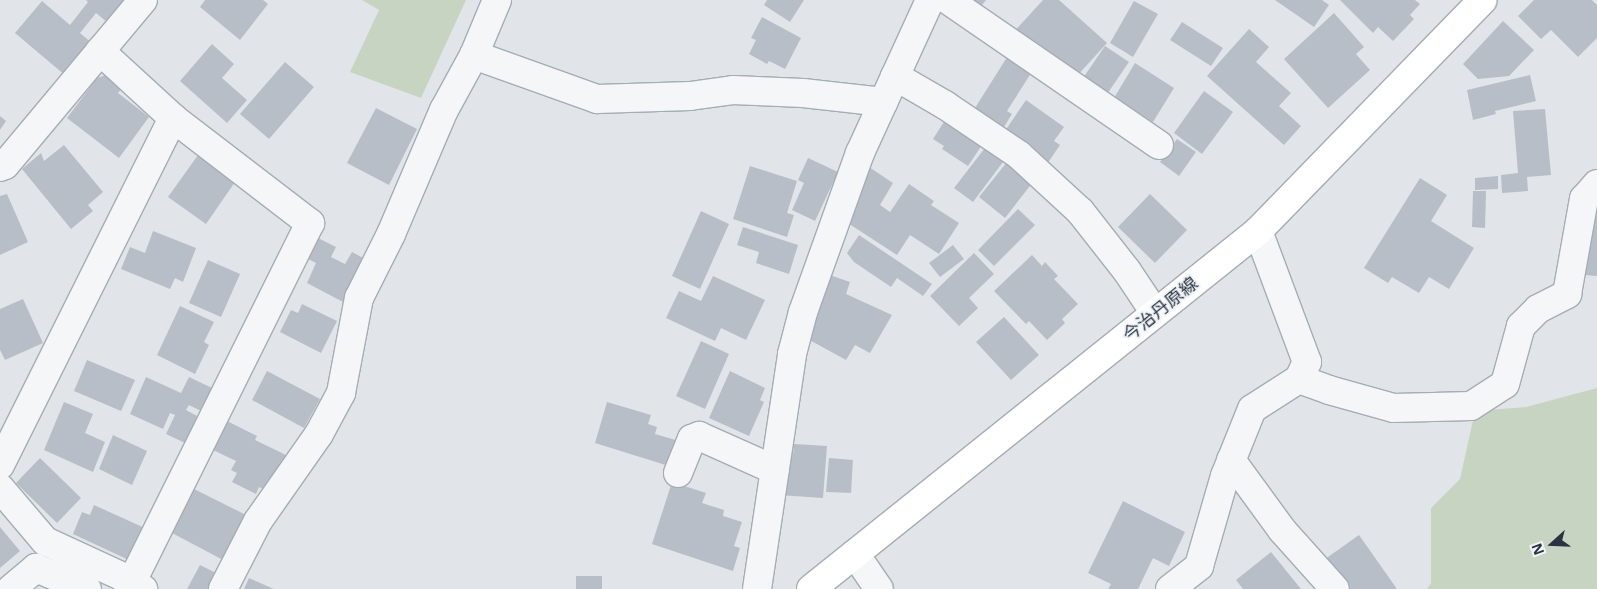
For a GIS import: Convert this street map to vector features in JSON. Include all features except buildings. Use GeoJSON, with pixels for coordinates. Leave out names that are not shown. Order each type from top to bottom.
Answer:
{"type":"FeatureCollection","features":[{"type":"Feature","properties":{"kind":"main road","name":"今治丹原線"},"geometry":{"type":"LineString","coordinates":[[811,589],[1258,231],[1483,0]]}},
{"type":"Feature","properties":{"kind":"street"},"geometry":{"type":"LineString","coordinates":[[0,167],[4,165],[143,0]]}},
{"type":"Feature","properties":{"kind":"street"},"geometry":{"type":"LineString","coordinates":[[223,589],[258,522],[320,434],[340,393],[359,298],[391,234],[444,110],[474,55],[497,0]]}},
{"type":"Feature","properties":{"kind":"street"},"geometry":{"type":"LineString","coordinates":[[757,589],[792,354],[803,312],[860,153],[930,0]]}},
{"type":"Feature","properties":{"kind":"street"},"geometry":{"type":"LineString","coordinates":[[948,0],[1159,145]]}},
{"type":"Feature","properties":{"kind":"street"},"geometry":{"type":"LineString","coordinates":[[0,488],[45,542],[135,586],[310,223],[173,118],[100,51]]}},
{"type":"Feature","properties":{"kind":"street"},"geometry":{"type":"LineString","coordinates":[[474,55],[597,99],[690,96],[733,90],[803,93],[883,102]]}},
{"type":"Feature","properties":{"kind":"street"},"geometry":{"type":"LineString","coordinates":[[895,76],[945,104],[1019,155],[1080,211],[1127,271],[1156,313]]}},
{"type":"Feature","properties":{"kind":"street"},"geometry":{"type":"LineString","coordinates":[[0,465],[173,118]]}},
{"type":"Feature","properties":{"kind":"street"},"geometry":{"type":"LineString","coordinates":[[1299,380],[1394,408],[1471,406],[1505,384],[1521,326],[1538,309],[1567,294],[1584,199],[1597,184]]}},
{"type":"Feature","properties":{"kind":"street"},"geometry":{"type":"LineString","coordinates":[[1170,589],[1199,566],[1225,476],[1252,409],[1299,380],[1307,362],[1258,231]]}},
{"type":"Feature","properties":{"kind":"street"},"geometry":{"type":"LineString","coordinates":[[678,473],[692,439],[699,436],[775,470]]}},
{"type":"Feature","properties":{"kind":"street"},"geometry":{"type":"LineString","coordinates":[[1231,460],[1282,530],[1335,589]]}},
{"type":"Feature","properties":{"kind":"street"},"geometry":{"type":"LineString","coordinates":[[855,554],[879,589]]}},
{"type":"Feature","properties":{"kind":"street"},"geometry":{"type":"LineString","coordinates":[[11,589],[36,568],[87,589]]}},
{"type":"Feature","properties":{"kind":"green space"},"geometry":{"type":"Polygon","coordinates":[[[362,0],[466,0],[421,98],[350,72],[379,10],[362,0]]]}},
{"type":"Feature","properties":{"kind":"green space"},"geometry":{"type":"Polygon","coordinates":[[[1597,388],[1597,589],[1427,589],[1431,583],[1431,508],[1460,479],[1475,411],[1526,407],[1597,388]]]}}]}
